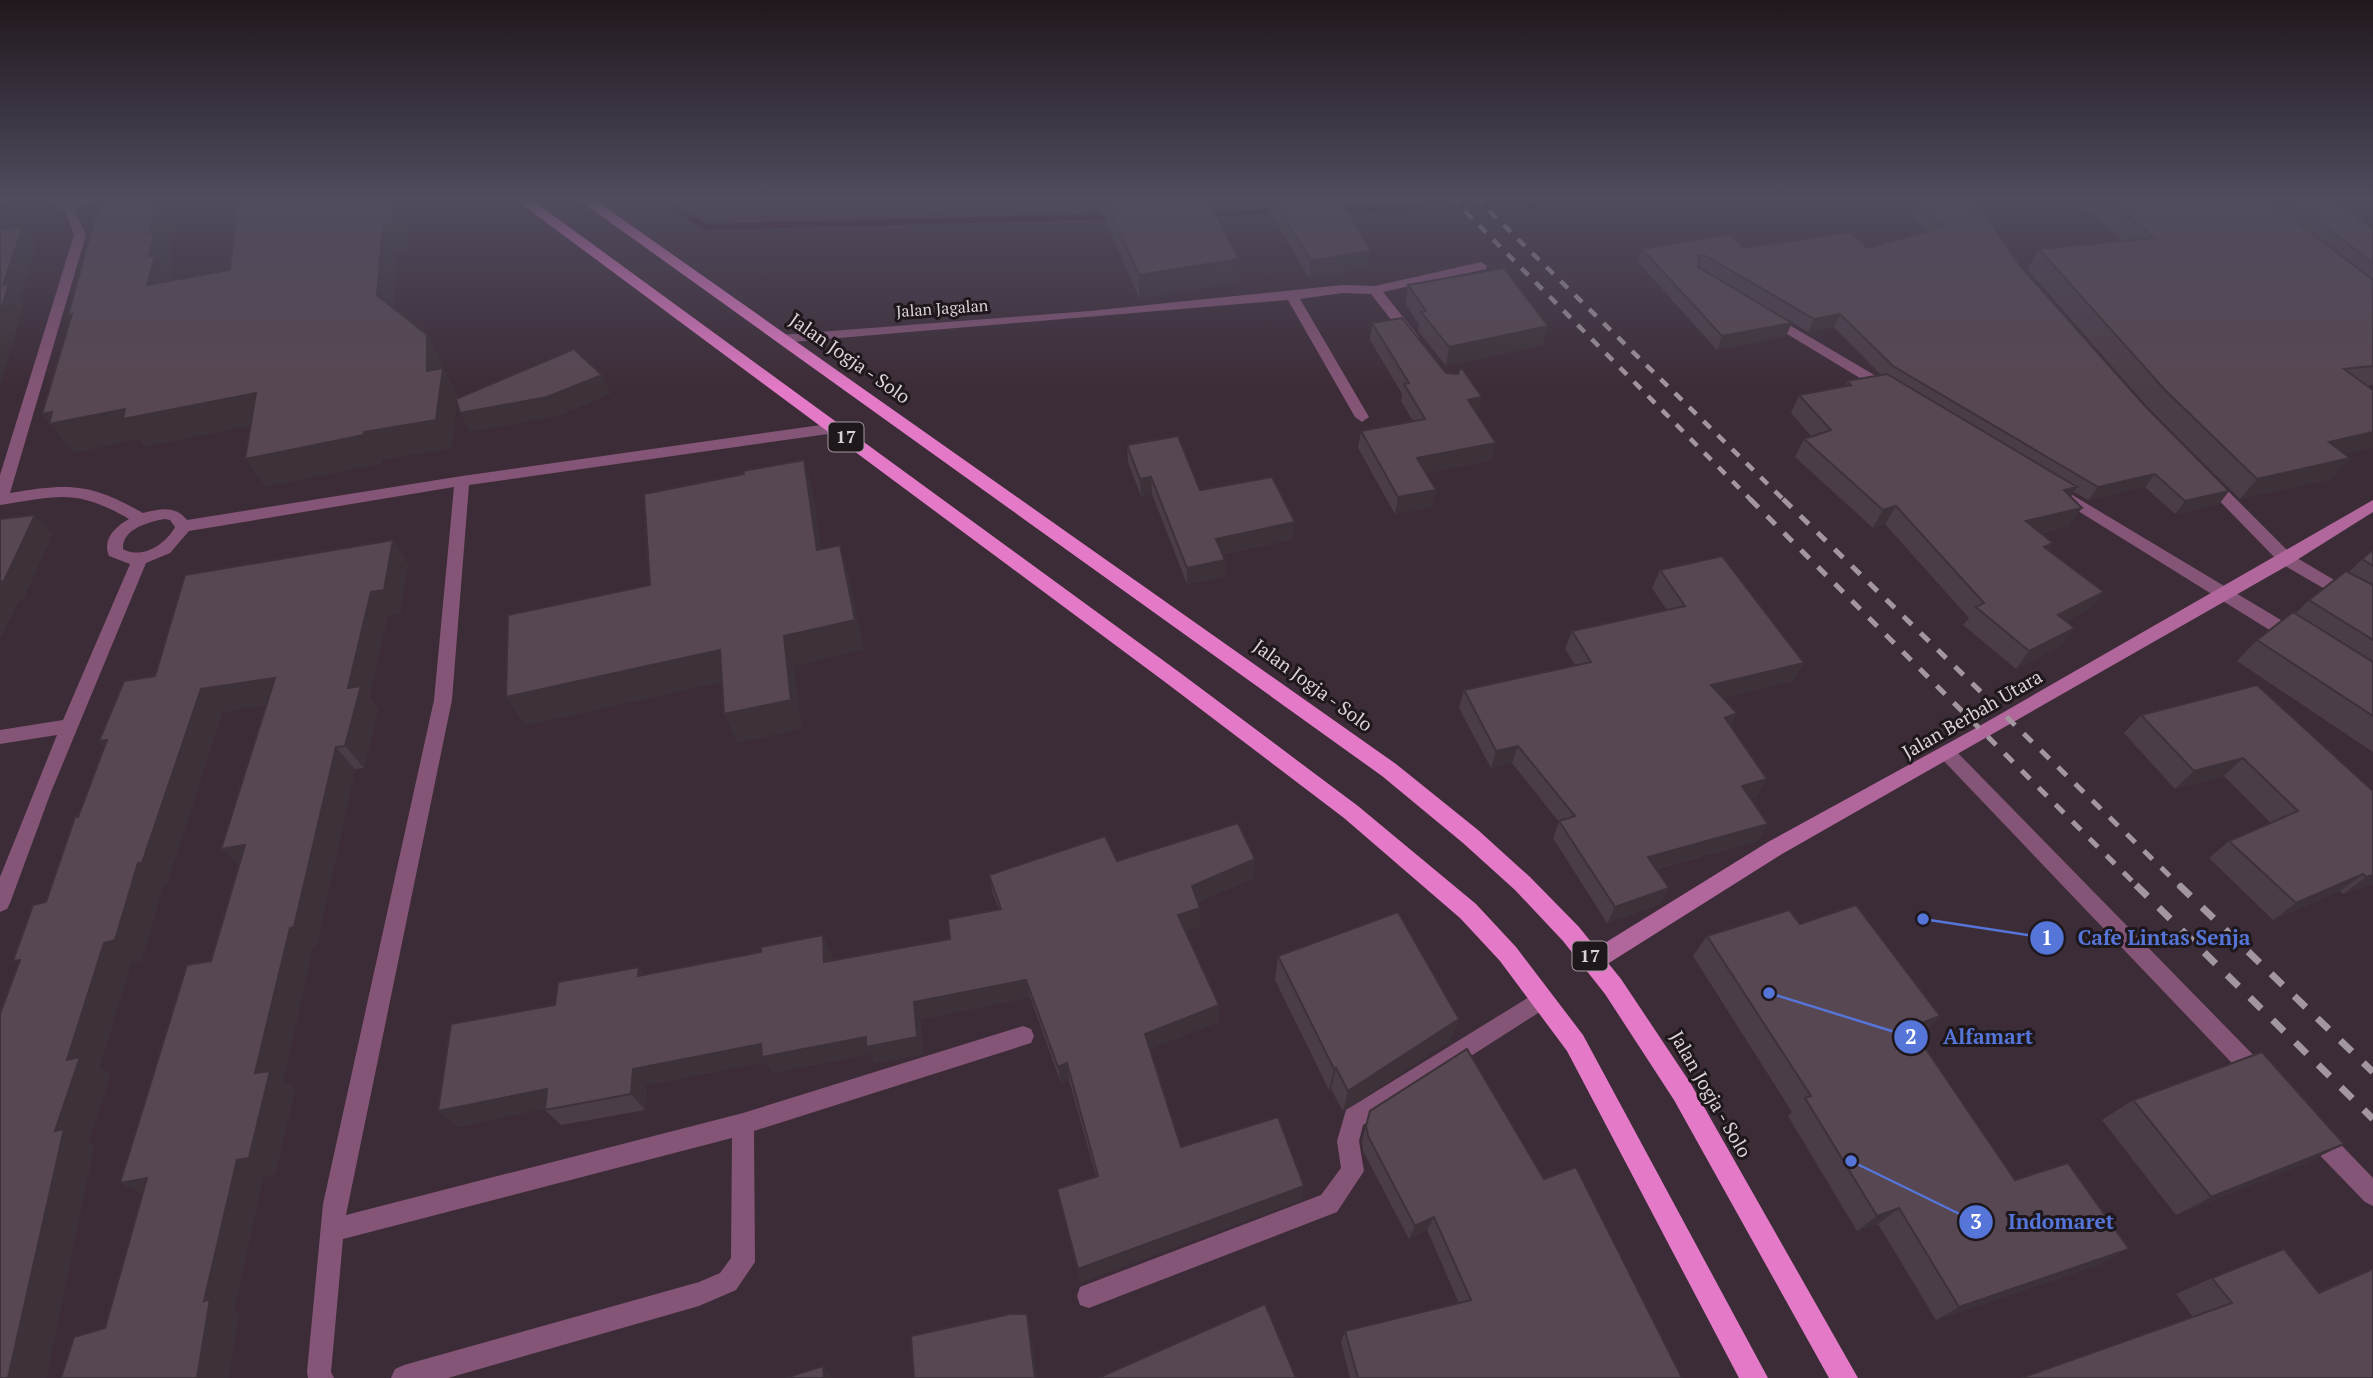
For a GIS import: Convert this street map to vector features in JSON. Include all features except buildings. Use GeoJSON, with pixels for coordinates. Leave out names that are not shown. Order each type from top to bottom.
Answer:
{"type":"FeatureCollection","features":[{"type":"Feature","properties":{"kind":"highway","name":"17"},"geometry":{"type":"LineString","coordinates":[[607,261],[1172,677],[1371,828],[1468,911],[1508,954],[1575,1043],[1754,1378]]}},
{"type":"Feature","properties":{"kind":"highway","name":"Jalan Jogja - Solo"},"geometry":{"type":"LineString","coordinates":[[672,261],[1389,770],[1497,858],[1551,912],[1594,961],[1642,1025],[1688,1099],[1844,1378]]}},
{"type":"Feature","properties":{"kind":"main road","name":"Jalan Berbah Utara"},"geometry":{"type":"LineString","coordinates":[[1594,961],[1775,848],[2286,559],[2373,505]]}},
{"type":"Feature","properties":{"kind":"street"},"geometry":{"type":"LineString","coordinates":[[72,261],[0,500],[54,492],[83,492],[106,500],[141,519]]}},
{"type":"Feature","properties":{"kind":"street","name":"Jalan Jagalan"},"geometry":{"type":"LineString","coordinates":[[780,339],[1292,296],[1342,289],[1376,290],[1481,266]]}},
{"type":"Feature","properties":{"kind":"street"},"geometry":{"type":"LineString","coordinates":[[1376,290],[1425,353]]}},
{"type":"Feature","properties":{"kind":"street"},"geometry":{"type":"LineString","coordinates":[[1292,296],[1362,417]]}},
{"type":"Feature","properties":{"kind":"street"},"geometry":{"type":"LineString","coordinates":[[1759,311],[1900,396]]}},
{"type":"Feature","properties":{"kind":"street"},"geometry":{"type":"LineString","coordinates":[[183,526],[462,481],[835,428]]}},
{"type":"Feature","properties":{"kind":"street"},"geometry":{"type":"LineString","coordinates":[[2200,473],[2286,559],[2373,611]]}},
{"type":"Feature","properties":{"kind":"street"},"geometry":{"type":"LineString","coordinates":[[321,1378],[319,1372],[337,1191],[443,699],[462,481]]}},
{"type":"Feature","properties":{"kind":"street"},"geometry":{"type":"LineString","coordinates":[[2041,481],[2305,644]]}},
{"type":"Feature","properties":{"kind":"street"},"geometry":{"type":"LineString","coordinates":[[165,514],[175,516],[183,526],[174,542],[152,555],[140,558],[120,556],[114,546],[122,531],[141,519],[165,514]]}},
{"type":"Feature","properties":{"kind":"street"},"geometry":{"type":"LineString","coordinates":[[0,903],[42,792],[140,558]]}},
{"type":"Feature","properties":{"kind":"street"},"geometry":{"type":"LineString","coordinates":[[0,737],[70,726]]}},
{"type":"Feature","properties":{"kind":"street"},"geometry":{"type":"LineString","coordinates":[[1947,753],[2276,1094]]}},
{"type":"Feature","properties":{"kind":"street"},"geometry":{"type":"LineString","coordinates":[[1089,1296],[1329,1203],[1353,1171],[1348,1141],[1354,1118],[1542,999]]}},
{"type":"Feature","properties":{"kind":"street"},"geometry":{"type":"LineString","coordinates":[[332,1230],[743,1124],[1023,1036]]}},
{"type":"Feature","properties":{"kind":"street"},"geometry":{"type":"LineString","coordinates":[[2295,1114],[2373,1194]]}},
{"type":"Feature","properties":{"kind":"street"},"geometry":{"type":"LineString","coordinates":[[404,1378],[699,1294],[728,1282],[743,1262],[743,1124]]}},
{"type":"Feature","properties":{"kind":"railway"},"geometry":{"type":"LineString","coordinates":[[1515,261],[1752,501]]}},
{"type":"Feature","properties":{"kind":"railway"},"geometry":{"type":"LineString","coordinates":[[1541,261],[1785,501]]}},
{"type":"Feature","properties":{"kind":"railway"},"geometry":{"type":"LineString","coordinates":[[1783,499],[2181,887]]}},
{"type":"Feature","properties":{"kind":"railway"},"geometry":{"type":"LineString","coordinates":[[1752,501],[2136,885]]}},
{"type":"Feature","properties":{"kind":"railway"},"geometry":{"type":"LineString","coordinates":[[2136,885],[2373,1119]]}},
{"type":"Feature","properties":{"kind":"railway"},"geometry":{"type":"LineString","coordinates":[[2179,885],[2373,1072]]}},
{"type":"Feature","properties":{"kind":"place","name":"Cafe Lintas Senja"},"geometry":{"type":"Point","coordinates":[1923,919]}},
{"type":"Feature","properties":{"kind":"place","name":"Alfamart"},"geometry":{"type":"Point","coordinates":[1769,993]}},
{"type":"Feature","properties":{"kind":"place","name":"Indomaret"},"geometry":{"type":"Point","coordinates":[1851,1161]}}]}
